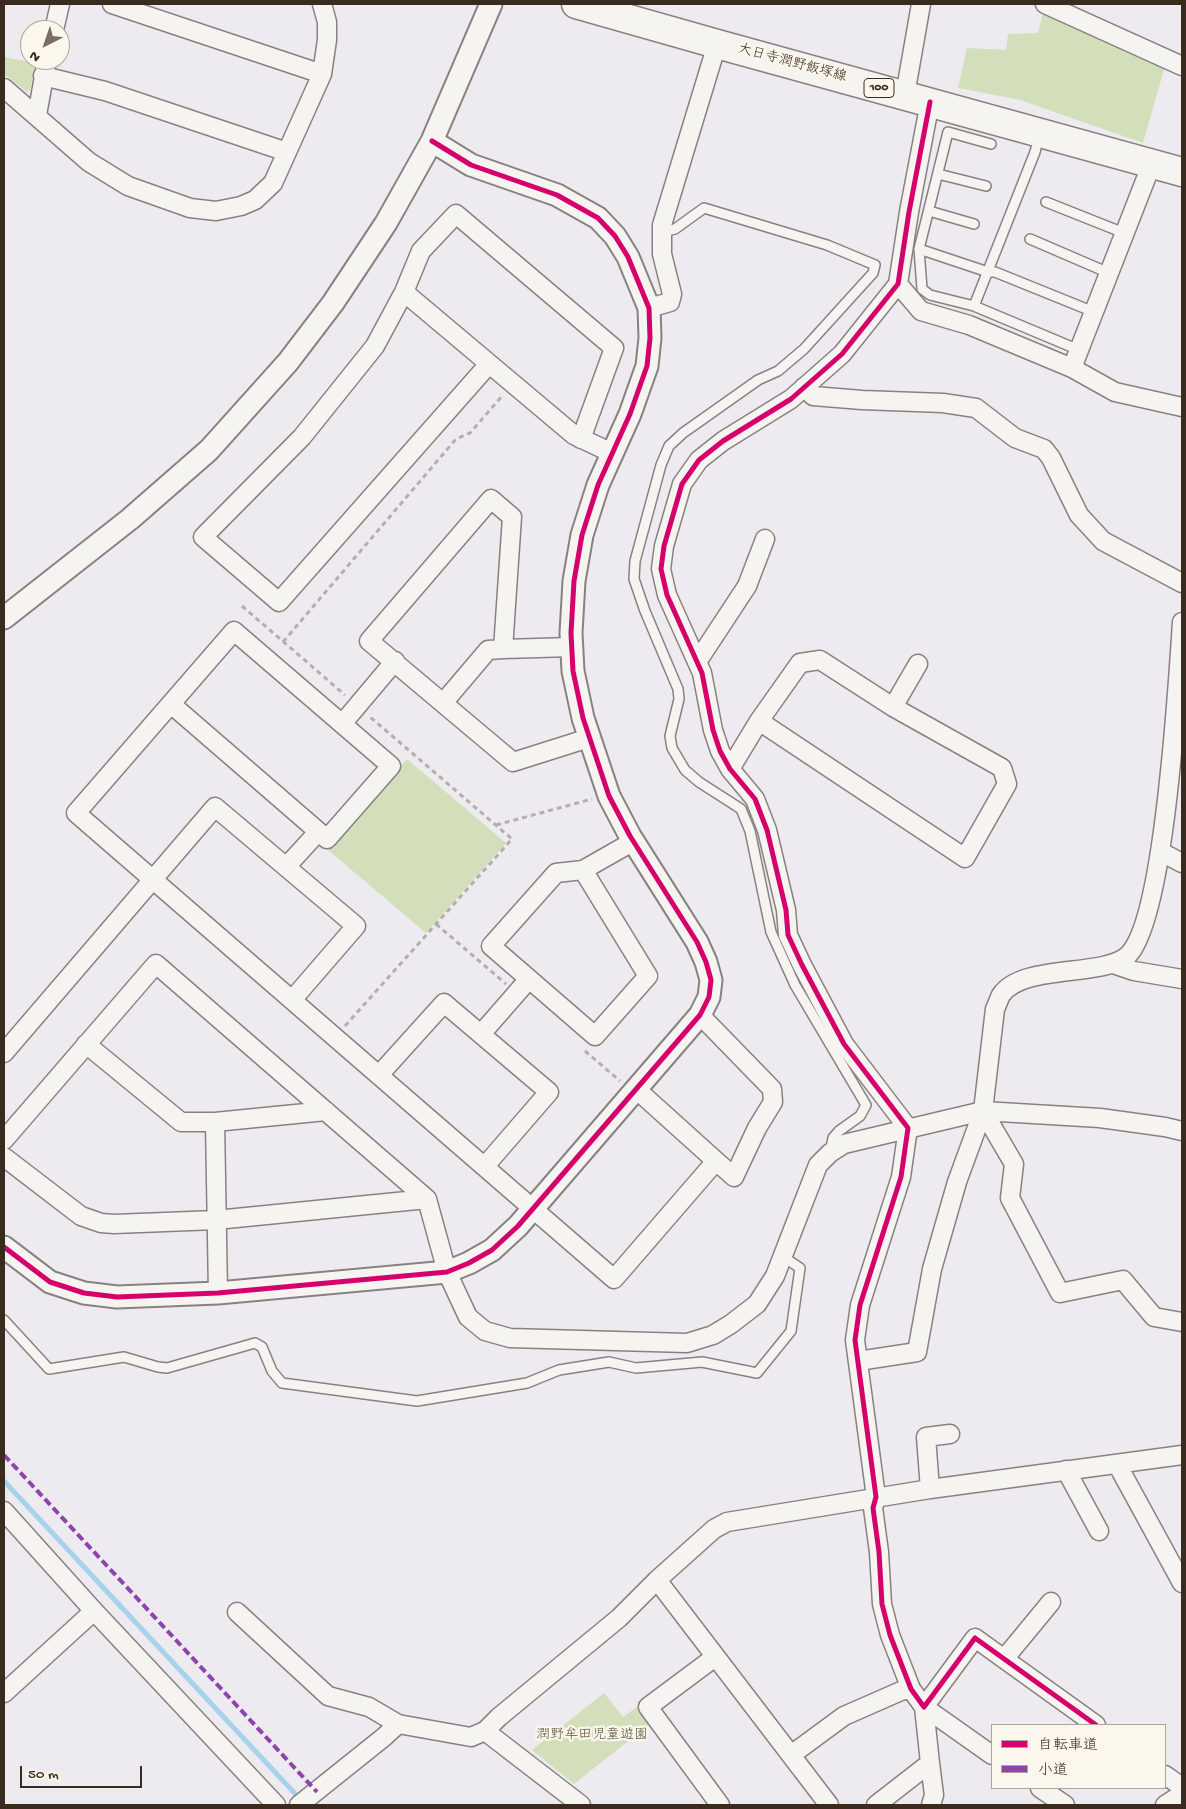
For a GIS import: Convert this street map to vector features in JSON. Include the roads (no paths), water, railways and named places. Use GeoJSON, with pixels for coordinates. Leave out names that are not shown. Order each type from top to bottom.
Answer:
{"type":"FeatureCollection","features":[{"type":"Feature","properties":{"kind":"main road","name":"大日寺潤野飯塚線"},"geometry":{"type":"LineString","coordinates":[[576,4],[1182,172]]}},
{"type":"Feature","properties":{"kind":"street"},"geometry":{"type":"LineString","coordinates":[[56,20],[60,4]]}},
{"type":"Feature","properties":{"kind":"street"},"geometry":{"type":"LineString","coordinates":[[112,4],[322,74]]}},
{"type":"Feature","properties":{"kind":"street"},"geometry":{"type":"LineString","coordinates":[[4,88],[89,162],[128,186],[190,208],[216,211],[241,206],[255,200],[273,183],[322,74],[328,40],[327,22],[322,4]]}},
{"type":"Feature","properties":{"kind":"street"},"geometry":{"type":"LineString","coordinates":[[4,618],[130,519],[209,450],[288,362],[333,303],[386,223],[432,141],[491,4]]}},
{"type":"Feature","properties":{"kind":"street"},"geometry":{"type":"LineString","coordinates":[[920,4],[918,98],[909,212],[898,284],[842,354],[791,399],[723,441],[699,460],[682,484],[664,546],[661,569],[667,595],[702,673],[713,730],[720,752],[730,769],[755,799],[767,830],[784,901],[788,935],[844,1044],[908,1128],[901,1177],[860,1305],[855,1340],[876,1497],[873,1508],[880,1552],[882,1604],[890,1635],[911,1689],[924,1707],[991,1754]]}},
{"type":"Feature","properties":{"kind":"street"},"geometry":{"type":"LineString","coordinates":[[1045,4],[1182,66]]}},
{"type":"Feature","properties":{"kind":"street"},"geometry":{"type":"LineString","coordinates":[[649,308],[670,302],[672,294],[662,254],[662,225],[717,44]]}},
{"type":"Feature","properties":{"kind":"street"},"geometry":{"type":"LineString","coordinates":[[37,115],[45,70]]}},
{"type":"Feature","properties":{"kind":"street"},"geometry":{"type":"LineString","coordinates":[[50,70],[104,91],[287,152]]}},
{"type":"Feature","properties":{"kind":"street"},"geometry":{"type":"LineString","coordinates":[[4,1247],[50,1282],[84,1293],[117,1297],[218,1293],[448,1272],[492,1250],[533,1208],[700,1015],[709,997],[711,980],[706,962],[697,942],[634,841],[609,796],[583,718],[573,671],[574,580],[582,535],[598,485],[630,414],[648,366],[650,338],[649,308],[628,257],[616,236],[598,218],[556,195],[472,165],[432,141]]}},
{"type":"Feature","properties":{"kind":"street"},"geometry":{"type":"LineString","coordinates":[[1072,368],[1152,163]]}},
{"type":"Feature","properties":{"kind":"street"},"geometry":{"type":"LineString","coordinates":[[489,364],[279,602],[203,537],[302,437],[375,346],[404,292],[422,251],[456,214],[614,348],[581,439]]}},
{"type":"Feature","properties":{"kind":"street"},"geometry":{"type":"LineString","coordinates":[[898,284],[920,311],[969,325],[1072,368],[1115,392],[1182,407]]}},
{"type":"Feature","properties":{"kind":"street"},"geometry":{"type":"LineString","coordinates":[[404,292],[574,435],[612,454]]}},
{"type":"Feature","properties":{"kind":"street"},"geometry":{"type":"LineString","coordinates":[[804,387],[813,396],[942,403],[976,408],[1016,438],[1044,449],[1051,458],[1079,515],[1104,541],[1182,583]]}},
{"type":"Feature","properties":{"kind":"street"},"geometry":{"type":"LineString","coordinates":[[503,649],[512,517],[491,499],[370,640],[513,762],[589,738]]}},
{"type":"Feature","properties":{"kind":"street"},"geometry":{"type":"LineString","coordinates":[[697,662],[747,586],[765,539]]}},
{"type":"Feature","properties":{"kind":"street"},"geometry":{"type":"LineString","coordinates":[[858,1362],[917,1352],[932,1269],[957,1182],[984,1111],[995,1009],[1002,994],[1016,982],[1060,971],[1113,964],[1127,956],[1138,940],[1145,921],[1161,852],[1182,622]]}},
{"type":"Feature","properties":{"kind":"street"},"geometry":{"type":"LineString","coordinates":[[171,704],[327,839],[391,766],[234,631],[76,813],[614,1279],[716,1161]]}},
{"type":"Feature","properties":{"kind":"street"},"geometry":{"type":"LineString","coordinates":[[443,703],[488,650],[572,647]]}},
{"type":"Feature","properties":{"kind":"street"},"geometry":{"type":"LineString","coordinates":[[730,769],[759,721],[800,663],[820,660],[893,707],[1002,768],[1007,784],[965,858],[759,721]]}},
{"type":"Feature","properties":{"kind":"street"},"geometry":{"type":"LineString","coordinates":[[342,724],[395,661]]}},
{"type":"Feature","properties":{"kind":"street"},"geometry":{"type":"LineString","coordinates":[[893,707],[918,664]]}},
{"type":"Feature","properties":{"kind":"street"},"geometry":{"type":"LineString","coordinates":[[4,1053],[215,807],[356,926],[292,1000]]}},
{"type":"Feature","properties":{"kind":"street"},"geometry":{"type":"LineString","coordinates":[[286,867],[318,832]]}},
{"type":"Feature","properties":{"kind":"street"},"geometry":{"type":"LineString","coordinates":[[583,870],[648,976],[595,1036],[491,946],[556,873],[583,870],[634,841]]}},
{"type":"Feature","properties":{"kind":"street"},"geometry":{"type":"LineString","coordinates":[[1161,852],[1182,863]]}},
{"type":"Feature","properties":{"kind":"street"},"geometry":{"type":"LineString","coordinates":[[4,1140],[156,964],[427,1199],[448,1272],[468,1317],[485,1332],[510,1338],[686,1343],[713,1335],[757,1304],[775,1276],[818,1165],[830,1153],[844,1144],[984,1111],[1100,1118],[1165,1127],[1182,1132]]}},
{"type":"Feature","properties":{"kind":"street"},"geometry":{"type":"LineString","coordinates":[[1113,964],[1134,971],[1182,979]]}},
{"type":"Feature","properties":{"kind":"street"},"geometry":{"type":"LineString","coordinates":[[481,1034],[529,978]]}},
{"type":"Feature","properties":{"kind":"street"},"geometry":{"type":"LineString","coordinates":[[379,1075],[444,1003],[549,1092],[485,1166]]}},
{"type":"Feature","properties":{"kind":"street"},"geometry":{"type":"LineString","coordinates":[[636,1089],[734,1177],[757,1128],[773,1102],[772,1088],[700,1015]]}},
{"type":"Feature","properties":{"kind":"street"},"geometry":{"type":"LineString","coordinates":[[86,1044],[181,1122],[215,1122],[326,1112]]}},
{"type":"Feature","properties":{"kind":"street"},"geometry":{"type":"LineString","coordinates":[[984,1111],[1014,1164],[1010,1198],[1060,1293],[1123,1280],[1154,1317],[1182,1322]]}},
{"type":"Feature","properties":{"kind":"street"},"geometry":{"type":"LineString","coordinates":[[215,1122],[218,1293]]}},
{"type":"Feature","properties":{"kind":"street"},"geometry":{"type":"LineString","coordinates":[[4,1157],[81,1216],[100,1223],[216,1220],[427,1199]]}},
{"type":"Feature","properties":{"kind":"street"},"geometry":{"type":"LineString","coordinates":[[930,1489],[926,1437],[950,1434]]}},
{"type":"Feature","properties":{"kind":"street"},"geometry":{"type":"LineString","coordinates":[[237,1612],[328,1696],[370,1707],[398,1724],[471,1738],[484,1730],[619,1618],[714,1528],[727,1522],[930,1489],[1182,1455]]}},
{"type":"Feature","properties":{"kind":"street"},"geometry":{"type":"LineString","coordinates":[[1117,1464],[1182,1583]]}},
{"type":"Feature","properties":{"kind":"street"},"geometry":{"type":"LineString","coordinates":[[1066,1470],[1099,1531]]}},
{"type":"Feature","properties":{"kind":"street"},"geometry":{"type":"LineString","coordinates":[[4,1511],[94,1611],[276,1805]]}},
{"type":"Feature","properties":{"kind":"street"},"geometry":{"type":"LineString","coordinates":[[657,1580],[829,1805]]}},
{"type":"Feature","properties":{"kind":"street"},"geometry":{"type":"LineString","coordinates":[[1004,1659],[1051,1602]]}},
{"type":"Feature","properties":{"kind":"street"},"geometry":{"type":"LineString","coordinates":[[4,1693],[94,1611]]}},
{"type":"Feature","properties":{"kind":"street"},"geometry":{"type":"LineString","coordinates":[[930,1805],[934,1795],[924,1707],[975,1638],[1095,1724]]}},
{"type":"Feature","properties":{"kind":"street"},"geometry":{"type":"LineString","coordinates":[[715,1657],[648,1707],[720,1805]]}},
{"type":"Feature","properties":{"kind":"street"},"geometry":{"type":"LineString","coordinates":[[790,1755],[844,1716],[901,1691],[911,1689]]}},
{"type":"Feature","properties":{"kind":"street"},"geometry":{"type":"LineString","coordinates":[[299,1805],[398,1724]]}},
{"type":"Feature","properties":{"kind":"street"},"geometry":{"type":"LineString","coordinates":[[484,1730],[573,1803]]}},
{"type":"Feature","properties":{"kind":"street"},"geometry":{"type":"LineString","coordinates":[[876,1805],[930,1763]]}},
{"type":"Feature","properties":{"kind":"street"},"geometry":{"type":"LineString","coordinates":[[1166,1776],[1182,1787]]}},
{"type":"Feature","properties":{"kind":"street"},"geometry":{"type":"LineString","coordinates":[[1041,1789],[1062,1805]]}},
{"type":"Feature","properties":{"kind":"street"},"geometry":{"type":"LineString","coordinates":[[1165,1805],[1182,1794]]}},
{"type":"Feature","properties":{"kind":"lane"},"geometry":{"type":"LineString","coordinates":[[991,144],[948,132],[919,249],[922,289],[930,295],[974,306],[1079,350]]}},
{"type":"Feature","properties":{"kind":"lane"},"geometry":{"type":"LineString","coordinates":[[974,306],[1035,152],[1040,132]]}},
{"type":"Feature","properties":{"kind":"lane"},"geometry":{"type":"LineString","coordinates":[[938,174],[986,186]]}},
{"type":"Feature","properties":{"kind":"lane"},"geometry":{"type":"LineString","coordinates":[[1046,202],[1124,233]]}},
{"type":"Feature","properties":{"kind":"lane"},"geometry":{"type":"LineString","coordinates":[[662,232],[675,229],[704,208],[827,245],[875,265],[873,273],[804,349],[778,371],[758,380],[682,433],[669,446],[661,466],[635,561],[634,579],[645,611],[678,689],[679,699],[670,736],[672,748],[685,770],[699,782],[741,809],[750,831],[771,932],[795,985],[866,1105],[860,1116],[838,1131],[833,1138],[830,1153]]}},
{"type":"Feature","properties":{"kind":"lane"},"geometry":{"type":"LineString","coordinates":[[929,211],[974,224]]}},
{"type":"Feature","properties":{"kind":"lane"},"geometry":{"type":"LineString","coordinates":[[1030,239],[1109,273]]}},
{"type":"Feature","properties":{"kind":"lane"},"geometry":{"type":"LineString","coordinates":[[919,249],[988,272],[995,272],[1094,312]]}},
{"type":"Feature","properties":{"kind":"lane"},"geometry":{"type":"LineString","coordinates":[[4,1320],[49,1369],[124,1357],[167,1368],[256,1343],[262,1347],[272,1371],[282,1383],[416,1401],[528,1383],[559,1370],[609,1362],[636,1368],[702,1362],[757,1373],[791,1331],[800,1268],[782,1256]]}},
{"type":"Feature","properties":{"kind":"waterway"},"geometry":{"type":"LineString","coordinates":[[4,1481],[300,1799]]}},
{"type":"Feature","properties":{"kind":"park label","name":"潤野牟田児童遊園"},"geometry":{"type":"Point","coordinates":[592,1736]}}]}
